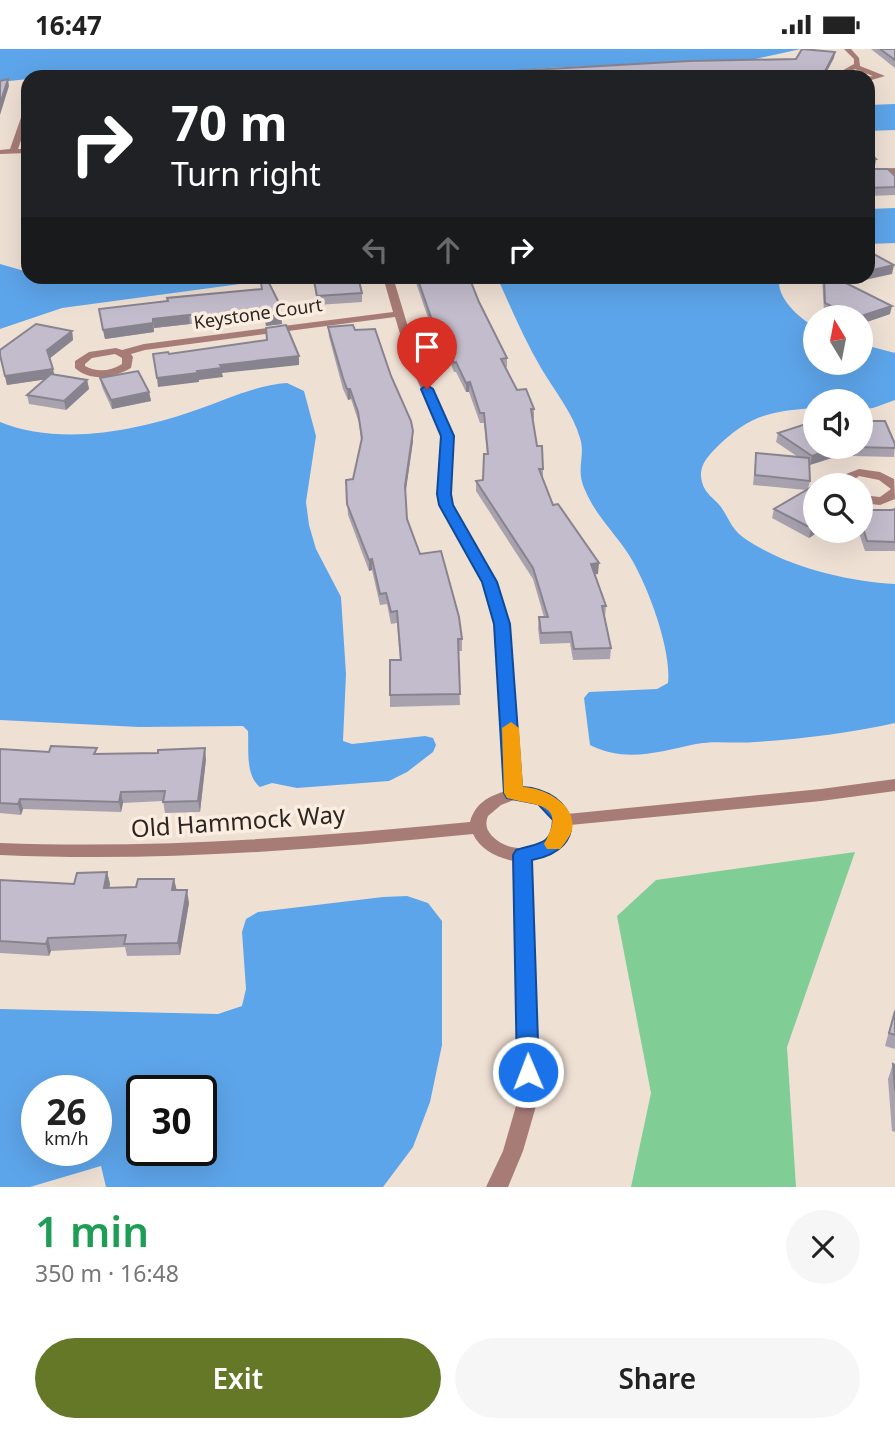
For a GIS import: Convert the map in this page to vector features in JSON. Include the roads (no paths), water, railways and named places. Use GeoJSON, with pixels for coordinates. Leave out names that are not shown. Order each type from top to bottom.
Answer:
{"type":"FeatureCollection","features":[{"type":"Feature","properties":{"kind":"street"},"geometry":{"type":"LineString","coordinates":[[848,49],[857,59],[856,67]]}},
{"type":"Feature","properties":{"kind":"street"},"geometry":{"type":"LineString","coordinates":[[850,70],[856,67],[864,70]]}},
{"type":"Feature","properties":{"kind":"street"},"geometry":{"type":"LineString","coordinates":[[13,152],[21,129]]}},
{"type":"Feature","properties":{"kind":"street"},"geometry":{"type":"LineString","coordinates":[[0,152],[21,151]]}},
{"type":"Feature","properties":{"kind":"street"},"geometry":{"type":"LineString","coordinates":[[875,172],[895,171]]}},
{"type":"Feature","properties":{"kind":"street"},"geometry":{"type":"LineString","coordinates":[[390,284],[412,357],[447,436],[444,487],[446,505],[489,582],[502,624],[514,793]]}},
{"type":"Feature","properties":{"kind":"street","name":"Keystone Court"},"geometry":{"type":"LineString","coordinates":[[124,353],[144,347],[398,314]]}},
{"type":"Feature","properties":{"kind":"street"},"geometry":{"type":"LineString","coordinates":[[873,474],[885,478],[895,490],[893,496],[881,501],[873,500]]}},
{"type":"Feature","properties":{"kind":"street"},"geometry":{"type":"LineString","coordinates":[[562,820],[821,795],[895,785]]}},
{"type":"Feature","properties":{"kind":"street"},"geometry":{"type":"LineString","coordinates":[[514,793],[545,799],[556,808],[562,820],[562,831],[556,843],[544,851],[522,855],[495,848],[484,839],[478,827],[479,815],[486,805],[498,797],[514,793]]}},
{"type":"Feature","properties":{"kind":"street","name":"Old Hammock Way"},"geometry":{"type":"LineString","coordinates":[[0,849],[102,854],[216,851],[478,827]]}},
{"type":"Feature","properties":{"kind":"street"},"geometry":{"type":"LineString","coordinates":[[497,1187],[513,1151],[526,1106],[528,1072],[522,855]]}},
{"type":"Feature","properties":{"kind":"water"},"geometry":{"type":"Polygon","coordinates":[[[0,49],[801,49],[755,59],[523,70],[21,70],[21,80],[0,82],[0,49]]]}},
{"type":"Feature","properties":{"kind":"water"},"geometry":{"type":"Polygon","coordinates":[[[895,104],[895,130],[875,131],[875,105],[895,104]]]}},
{"type":"Feature","properties":{"kind":"water"},"geometry":{"type":"Polygon","coordinates":[[[895,208],[895,243],[875,244],[875,209],[895,208]]]}},
{"type":"Feature","properties":{"kind":"water"},"geometry":{"type":"Polygon","coordinates":[[[0,264],[21,270],[21,284],[240,284],[62,308],[0,329],[0,264]]]}},
{"type":"Feature","properties":{"kind":"water"},"geometry":{"type":"Polygon","coordinates":[[[500,284],[779,284],[784,299],[803,319],[803,375],[873,375],[873,347],[895,353],[895,400],[873,408],[873,389],[803,389],[803,409],[760,417],[738,429],[709,456],[701,477],[705,490],[721,507],[735,529],[742,537],[763,550],[799,565],[837,576],[895,584],[895,723],[843,733],[748,742],[703,743],[655,753],[629,755],[616,754],[590,745],[584,698],[589,692],[657,689],[668,683],[666,652],[642,579],[585,490],[581,475],[582,445],[577,429],[535,357],[500,284]]]}},
{"type":"Feature","properties":{"kind":"water"},"geometry":{"type":"Polygon","coordinates":[[[287,383],[304,391],[316,436],[306,502],[316,549],[341,597],[346,674],[343,741],[352,744],[425,736],[433,738],[436,745],[433,752],[407,772],[389,781],[297,788],[272,783],[260,787],[250,769],[248,731],[243,726],[139,727],[0,720],[0,422],[49,433],[100,433],[176,417],[253,389],[287,383]]]}},
{"type":"Feature","properties":{"kind":"water"},"geometry":{"type":"Polygon","coordinates":[[[407,896],[428,903],[442,921],[442,1045],[430,1102],[413,1147],[383,1187],[106,1187],[101,1166],[30,1187],[0,1187],[0,1009],[218,1014],[242,1006],[246,989],[242,932],[246,919],[258,912],[407,896]]]}}]}
